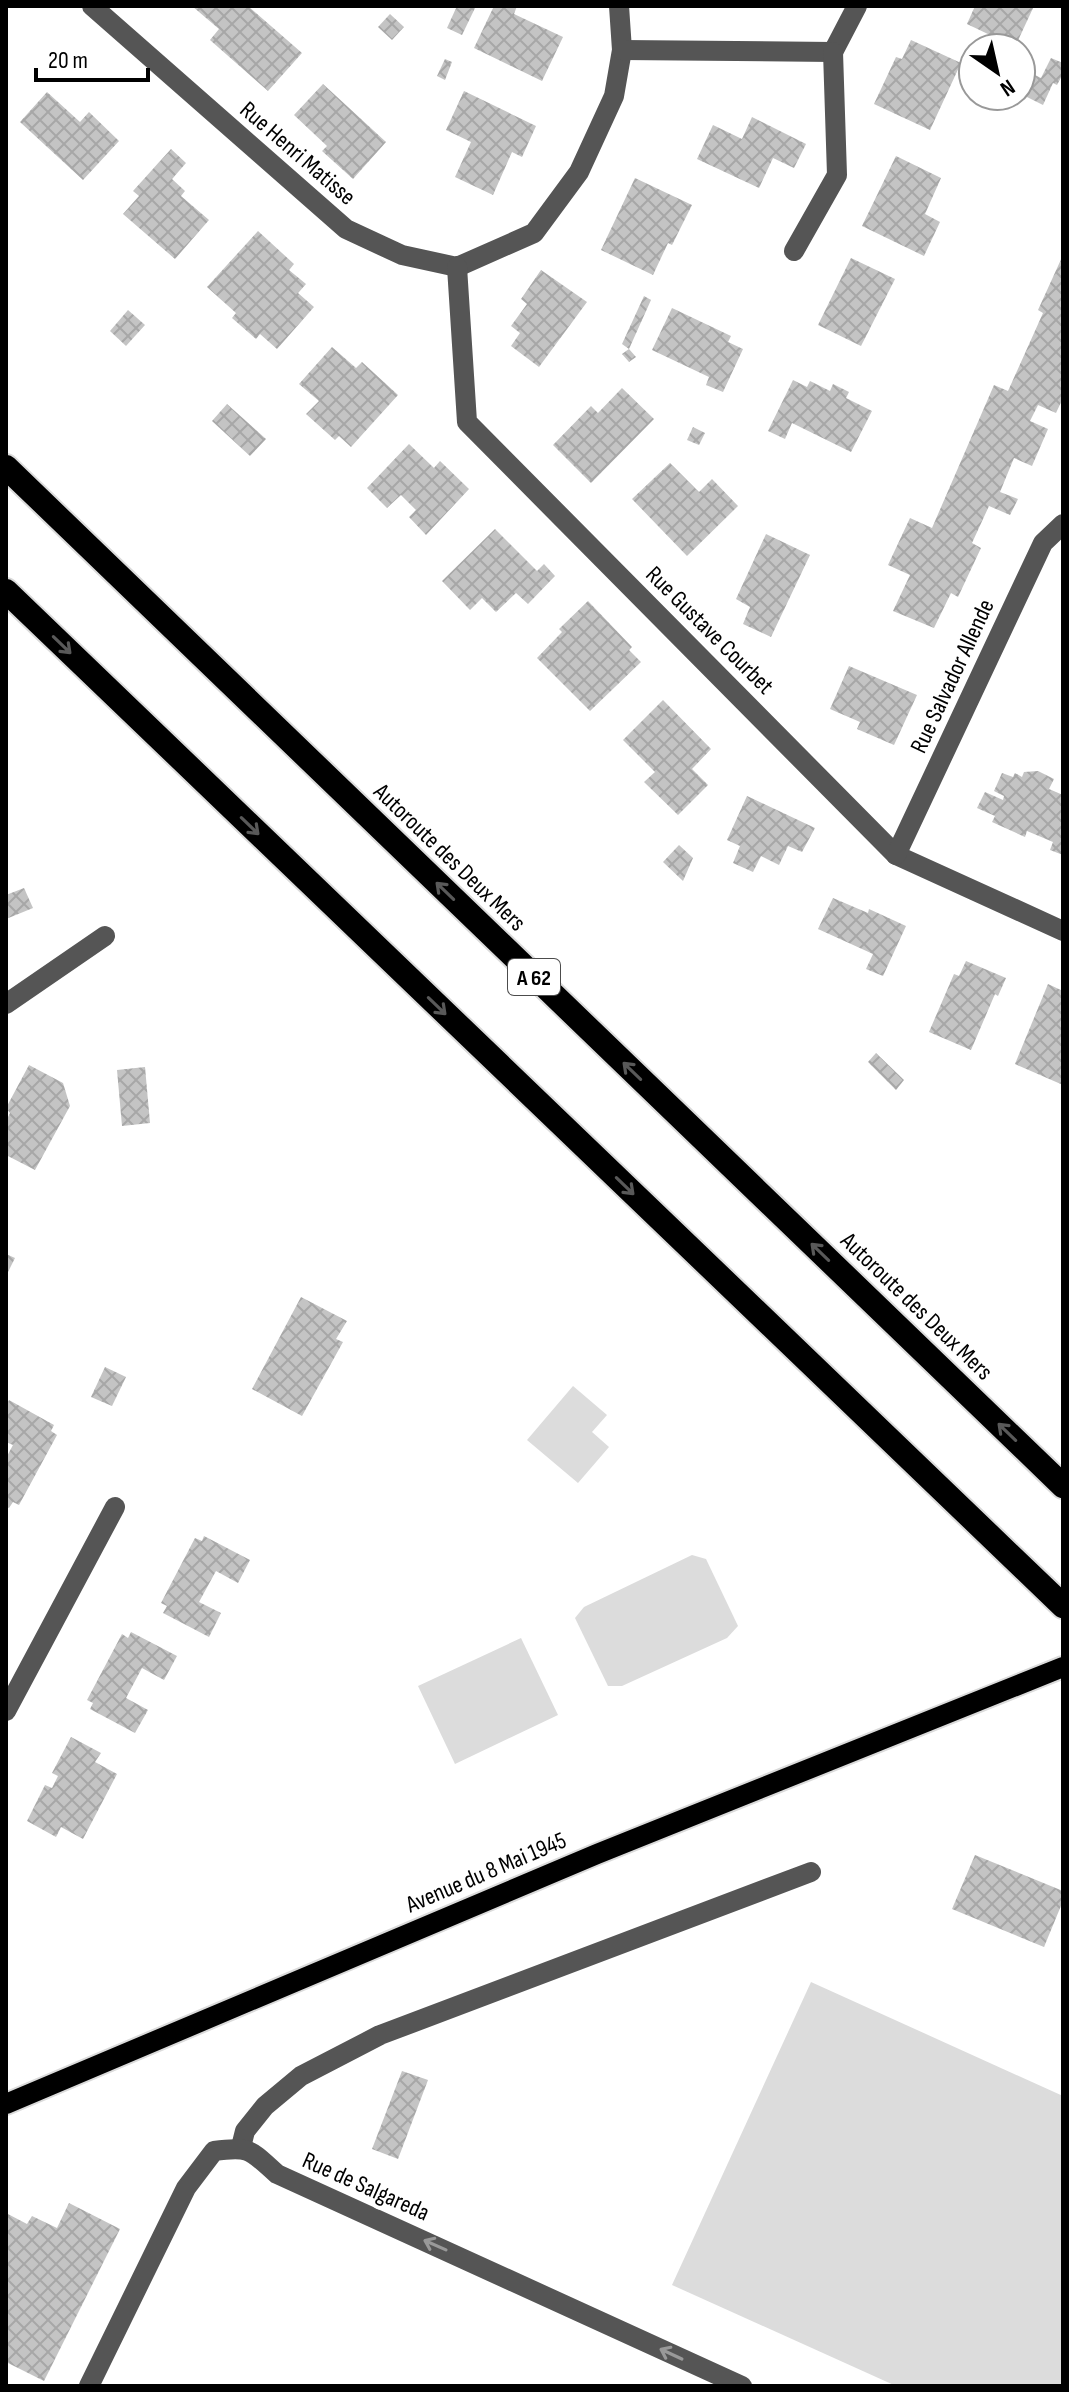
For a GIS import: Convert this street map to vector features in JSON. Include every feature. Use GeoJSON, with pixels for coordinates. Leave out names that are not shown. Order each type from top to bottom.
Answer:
{"type":"FeatureCollection","features":[{"type":"Feature","properties":{"kind":"highway","name":"Autoroute des Deux Mers"},"geometry":{"type":"LineString","coordinates":[[6,467],[1063,1486]]}},
{"type":"Feature","properties":{"kind":"highway"},"geometry":{"type":"LineString","coordinates":[[6,591],[1063,1606]]}},
{"type":"Feature","properties":{"kind":"main road","name":"Avenue du 8 Mai 1945"},"geometry":{"type":"LineString","coordinates":[[6,2104],[597,1854],[1063,1667]]}},
{"type":"Feature","properties":{"kind":"street","name":"Rue Henri Matisse"},"geometry":{"type":"LineString","coordinates":[[92,6],[346,229],[402,255],[457,267]]}},
{"type":"Feature","properties":{"kind":"street"},"geometry":{"type":"LineString","coordinates":[[457,267],[534,233],[579,172],[614,96],[622,50],[619,6]]}},
{"type":"Feature","properties":{"kind":"street"},"geometry":{"type":"LineString","coordinates":[[794,251],[837,175],[833,52],[857,6]]}},
{"type":"Feature","properties":{"kind":"street"},"geometry":{"type":"LineString","coordinates":[[622,50],[833,52]]}},
{"type":"Feature","properties":{"kind":"street","name":"Rue Gustave Courbet"},"geometry":{"type":"LineString","coordinates":[[457,267],[467,422],[896,855],[1063,931]]}},
{"type":"Feature","properties":{"kind":"street","name":"Rue Salvador Allende"},"geometry":{"type":"LineString","coordinates":[[896,855],[1043,543],[1063,524]]}},
{"type":"Feature","properties":{"kind":"street"},"geometry":{"type":"LineString","coordinates":[[6,1004],[105,936]]}},
{"type":"Feature","properties":{"kind":"street"},"geometry":{"type":"LineString","coordinates":[[6,1711],[115,1507]]}},
{"type":"Feature","properties":{"kind":"street"},"geometry":{"type":"LineString","coordinates":[[89,2386],[186,2188],[214,2151],[241,2147],[245,2131],[265,2106],[301,2076],[380,2035],[811,1872]]}},
{"type":"Feature","properties":{"kind":"street","name":"Rue de Salgareda"},"geometry":{"type":"LineString","coordinates":[[241,2147],[257,2155],[277,2174],[742,2386]]}},
{"type":"Feature","properties":{"kind":"shaded area"},"geometry":{"type":"Polygon","coordinates":[[[573,1386],[607,1415],[592,1432],[609,1447],[578,1483],[527,1440],[573,1386]]]}},
{"type":"Feature","properties":{"kind":"shaded area"},"geometry":{"type":"Polygon","coordinates":[[[692,1555],[706,1559],[738,1626],[727,1638],[622,1686],[608,1686],[575,1618],[584,1607],[692,1555]]]}},
{"type":"Feature","properties":{"kind":"shaded area"},"geometry":{"type":"Polygon","coordinates":[[[521,1638],[558,1715],[455,1764],[418,1686],[521,1638]]]}},
{"type":"Feature","properties":{"kind":"shaded area"},"geometry":{"type":"Polygon","coordinates":[[[811,1982],[1063,2096],[1063,2386],[896,2386],[672,2285],[811,1982]]]}},
{"type":"Feature","properties":{"kind":"building"},"geometry":{"type":"Polygon","coordinates":[[[192,6],[248,6],[302,53],[268,91],[210,40],[219,29],[192,6]]]}},
{"type":"Feature","properties":{"kind":"building"},"geometry":{"type":"Polygon","coordinates":[[[457,6],[476,6],[462,35],[447,28],[457,6]]]}},
{"type":"Feature","properties":{"kind":"building"},"geometry":{"type":"Polygon","coordinates":[[[494,6],[517,6],[514,14],[563,37],[542,81],[474,48],[494,6]]]}},
{"type":"Feature","properties":{"kind":"building"},"geometry":{"type":"Polygon","coordinates":[[[975,6],[1034,6],[1022,32],[984,32],[967,24],[975,6]]]}},
{"type":"Feature","properties":{"kind":"building"},"geometry":{"type":"Polygon","coordinates":[[[390,14],[404,27],[392,40],[378,27],[390,14]]]}},
{"type":"Feature","properties":{"kind":"building"},"geometry":{"type":"Polygon","coordinates":[[[911,40],[957,61],[957,72],[930,130],[874,104],[896,57],[902,59],[911,40]]]}},
{"type":"Feature","properties":{"kind":"building"},"geometry":{"type":"Polygon","coordinates":[[[1051,58],[1063,63],[1063,74],[1057,85],[1053,83],[1043,105],[1037,102],[1037,76],[1041,78],[1051,58]]]}},
{"type":"Feature","properties":{"kind":"building"},"geometry":{"type":"Polygon","coordinates":[[[445,59],[452,62],[445,80],[437,76],[445,59]]]}},
{"type":"Feature","properties":{"kind":"building"},"geometry":{"type":"Polygon","coordinates":[[[323,84],[386,142],[353,179],[322,151],[327,146],[294,115],[323,84]]]}},
{"type":"Feature","properties":{"kind":"building"},"geometry":{"type":"Polygon","coordinates":[[[464,91],[536,126],[522,157],[512,152],[493,195],[455,177],[471,142],[446,130],[464,91]]]}},
{"type":"Feature","properties":{"kind":"building"},"geometry":{"type":"Polygon","coordinates":[[[47,92],[80,122],[89,112],[119,141],[83,180],[20,122],[47,92]]]}},
{"type":"Feature","properties":{"kind":"building"},"geometry":{"type":"Polygon","coordinates":[[[752,117],[806,144],[794,168],[773,158],[759,188],[697,159],[713,125],[742,139],[752,117]]]}},
{"type":"Feature","properties":{"kind":"building"},"geometry":{"type":"Polygon","coordinates":[[[171,149],[186,163],[172,179],[185,191],[181,196],[209,220],[175,259],[123,214],[139,196],[133,191],[171,149]]]}},
{"type":"Feature","properties":{"kind":"building"},"geometry":{"type":"Polygon","coordinates":[[[896,156],[941,178],[925,214],[940,222],[924,256],[862,226],[896,156]]]}},
{"type":"Feature","properties":{"kind":"building"},"geometry":{"type":"Polygon","coordinates":[[[635,178],[692,205],[672,245],[668,243],[653,275],[601,250],[635,178]]]}},
{"type":"Feature","properties":{"kind":"building"},"geometry":{"type":"Polygon","coordinates":[[[258,231],[294,264],[289,270],[306,284],[298,293],[314,307],[277,349],[260,334],[256,339],[232,318],[236,313],[207,287],[258,231]]]}},
{"type":"Feature","properties":{"kind":"building"},"geometry":{"type":"Polygon","coordinates":[[[1063,255],[1063,398],[1056,413],[1038,405],[1030,421],[1048,429],[1032,466],[1014,458],[1000,492],[1018,499],[1010,515],[989,506],[972,543],[981,548],[958,597],[951,593],[934,628],[893,611],[910,575],[888,565],[910,518],[932,528],[994,385],[1008,391],[1043,313],[1038,310],[1063,255]]]}},
{"type":"Feature","properties":{"kind":"building"},"geometry":{"type":"Polygon","coordinates":[[[851,258],[895,279],[861,346],[818,325],[851,258]]]}},
{"type":"Feature","properties":{"kind":"building"},"geometry":{"type":"Polygon","coordinates":[[[541,270],[587,302],[539,367],[511,346],[520,333],[511,326],[527,304],[521,299],[541,270]]]}},
{"type":"Feature","properties":{"kind":"building"},"geometry":{"type":"Polygon","coordinates":[[[644,296],[651,300],[629,349],[622,344],[644,296]]]}},
{"type":"Feature","properties":{"kind":"building"},"geometry":{"type":"Polygon","coordinates":[[[672,308],[731,336],[728,342],[743,349],[723,392],[706,385],[709,377],[652,350],[672,308]]]}},
{"type":"Feature","properties":{"kind":"building"},"geometry":{"type":"Polygon","coordinates":[[[128,310],[145,325],[126,346],[110,331],[128,310]]]}},
{"type":"Feature","properties":{"kind":"building"},"geometry":{"type":"Polygon","coordinates":[[[332,347],[356,368],[362,362],[398,395],[351,447],[339,436],[335,440],[306,414],[319,401],[299,384],[332,347]]]}},
{"type":"Feature","properties":{"kind":"building"},"geometry":{"type":"Polygon","coordinates":[[[629,349],[636,357],[629,362],[622,354],[629,349]]]}},
{"type":"Feature","properties":{"kind":"building"},"geometry":{"type":"Polygon","coordinates":[[[793,380],[807,387],[810,381],[830,391],[833,384],[849,392],[846,398],[872,411],[851,452],[792,423],[785,439],[768,431],[793,380]]]}},
{"type":"Feature","properties":{"kind":"building"},"geometry":{"type":"Polygon","coordinates":[[[622,388],[654,419],[591,483],[553,445],[591,406],[598,413],[622,388]]]}},
{"type":"Feature","properties":{"kind":"building"},"geometry":{"type":"Polygon","coordinates":[[[227,404],[266,439],[250,456],[212,421],[227,404]]]}},
{"type":"Feature","properties":{"kind":"building"},"geometry":{"type":"Polygon","coordinates":[[[693,427],[705,433],[699,445],[687,440],[693,427]]]}},
{"type":"Feature","properties":{"kind":"building"},"geometry":{"type":"Polygon","coordinates":[[[409,444],[434,468],[440,461],[469,489],[426,535],[409,517],[416,510],[401,495],[387,508],[367,488],[409,444]]]}},
{"type":"Feature","properties":{"kind":"building"},"geometry":{"type":"Polygon","coordinates":[[[670,463],[699,492],[712,479],[738,506],[687,556],[632,499],[670,463]]]}},
{"type":"Feature","properties":{"kind":"building"},"geometry":{"type":"Polygon","coordinates":[[[495,529],[537,571],[544,564],[555,576],[528,604],[516,593],[496,612],[482,598],[470,610],[442,581],[495,529]]]}},
{"type":"Feature","properties":{"kind":"building"},"geometry":{"type":"Polygon","coordinates":[[[766,534],[810,555],[771,637],[743,624],[750,607],[736,599],[766,534]]]}},
{"type":"Feature","properties":{"kind":"building"},"geometry":{"type":"Polygon","coordinates":[[[588,601],[632,647],[629,650],[641,662],[590,711],[537,658],[562,632],[559,629],[588,601]]]}},
{"type":"Feature","properties":{"kind":"building"},"geometry":{"type":"Polygon","coordinates":[[[849,666],[917,695],[894,745],[857,729],[860,722],[830,709],[849,666]]]}},
{"type":"Feature","properties":{"kind":"building"},"geometry":{"type":"Polygon","coordinates":[[[663,700],[711,749],[692,769],[708,785],[678,815],[644,782],[655,772],[623,740],[663,700]]]}},
{"type":"Feature","properties":{"kind":"building"},"geometry":{"type":"Polygon","coordinates":[[[1038,771],[1054,779],[1049,789],[1063,795],[1063,855],[1050,850],[1053,842],[1027,831],[1025,837],[992,822],[995,816],[977,808],[985,792],[1003,800],[1004,796],[994,791],[1002,773],[1013,777],[1015,773],[1022,777],[1024,772],[1038,771]]]}},
{"type":"Feature","properties":{"kind":"building"},"geometry":{"type":"Polygon","coordinates":[[[747,796],[815,828],[802,852],[788,846],[779,865],[761,856],[753,872],[733,863],[740,846],[727,840],[747,796]]]}},
{"type":"Feature","properties":{"kind":"building"},"geometry":{"type":"Polygon","coordinates":[[[679,845],[693,858],[683,881],[663,862],[679,845]]]}},
{"type":"Feature","properties":{"kind":"building"},"geometry":{"type":"Polygon","coordinates":[[[24,888],[33,908],[6,919],[6,895],[24,888]]]}},
{"type":"Feature","properties":{"kind":"building"},"geometry":{"type":"Polygon","coordinates":[[[833,898],[868,913],[869,909],[906,926],[883,976],[866,969],[873,954],[818,929],[833,898]]]}},
{"type":"Feature","properties":{"kind":"building"},"geometry":{"type":"Polygon","coordinates":[[[966,961],[1006,978],[998,996],[995,994],[971,1050],[929,1032],[954,974],[959,976],[966,961]]]}},
{"type":"Feature","properties":{"kind":"building"},"geometry":{"type":"Polygon","coordinates":[[[1048,984],[1063,991],[1063,1085],[1015,1064],[1048,984]]]}},
{"type":"Feature","properties":{"kind":"building"},"geometry":{"type":"Polygon","coordinates":[[[876,1053],[904,1080],[896,1090],[868,1062],[876,1053]]]}},
{"type":"Feature","properties":{"kind":"building"},"geometry":{"type":"Polygon","coordinates":[[[29,1065],[63,1083],[70,1106],[35,1170],[6,1155],[6,1121],[10,1113],[6,1108],[29,1065]]]}},
{"type":"Feature","properties":{"kind":"building"},"geometry":{"type":"Polygon","coordinates":[[[145,1067],[150,1123],[122,1126],[117,1070],[145,1067]]]}},
{"type":"Feature","properties":{"kind":"building"},"geometry":{"type":"Polygon","coordinates":[[[6,1254],[15,1258],[6,1276],[6,1254]]]}},
{"type":"Feature","properties":{"kind":"building"},"geometry":{"type":"Polygon","coordinates":[[[301,1297],[347,1321],[336,1339],[343,1342],[302,1416],[252,1389],[301,1297]]]}},
{"type":"Feature","properties":{"kind":"building"},"geometry":{"type":"Polygon","coordinates":[[[105,1367],[126,1377],[112,1406],[91,1397],[105,1367]]]}},
{"type":"Feature","properties":{"kind":"building"},"geometry":{"type":"Polygon","coordinates":[[[9,1400],[54,1425],[51,1431],[57,1435],[19,1505],[13,1502],[9,1508],[6,1507],[6,1458],[13,1445],[6,1442],[6,1406],[9,1400]]]}},
{"type":"Feature","properties":{"kind":"building"},"geometry":{"type":"Polygon","coordinates":[[[204,1536],[250,1560],[238,1583],[216,1571],[199,1602],[221,1613],[209,1637],[163,1613],[167,1606],[161,1603],[195,1538],[202,1541],[204,1536]]]}},
{"type":"Feature","properties":{"kind":"building"},"geometry":{"type":"Polygon","coordinates":[[[131,1632],[177,1656],[164,1680],[142,1668],[126,1698],[148,1710],[135,1733],[90,1709],[93,1703],[87,1700],[122,1634],[128,1638],[131,1632]]]}},
{"type":"Feature","properties":{"kind":"building"},"geometry":{"type":"Polygon","coordinates":[[[71,1737],[101,1753],[95,1762],[117,1774],[83,1839],[61,1827],[56,1837],[27,1821],[45,1785],[52,1788],[58,1776],[52,1773],[71,1737]]]}},
{"type":"Feature","properties":{"kind":"building"},"geometry":{"type":"Polygon","coordinates":[[[975,1855],[1063,1891],[1063,1901],[1044,1947],[952,1909],[975,1855]]]}},
{"type":"Feature","properties":{"kind":"building"},"geometry":{"type":"Polygon","coordinates":[[[402,2071],[428,2080],[398,2159],[372,2149],[402,2071]]]}},
{"type":"Feature","properties":{"kind":"building"},"geometry":{"type":"Polygon","coordinates":[[[69,2203],[120,2229],[44,2381],[6,2362],[6,2213],[27,2224],[32,2216],[57,2228],[69,2203]]]}}]}
